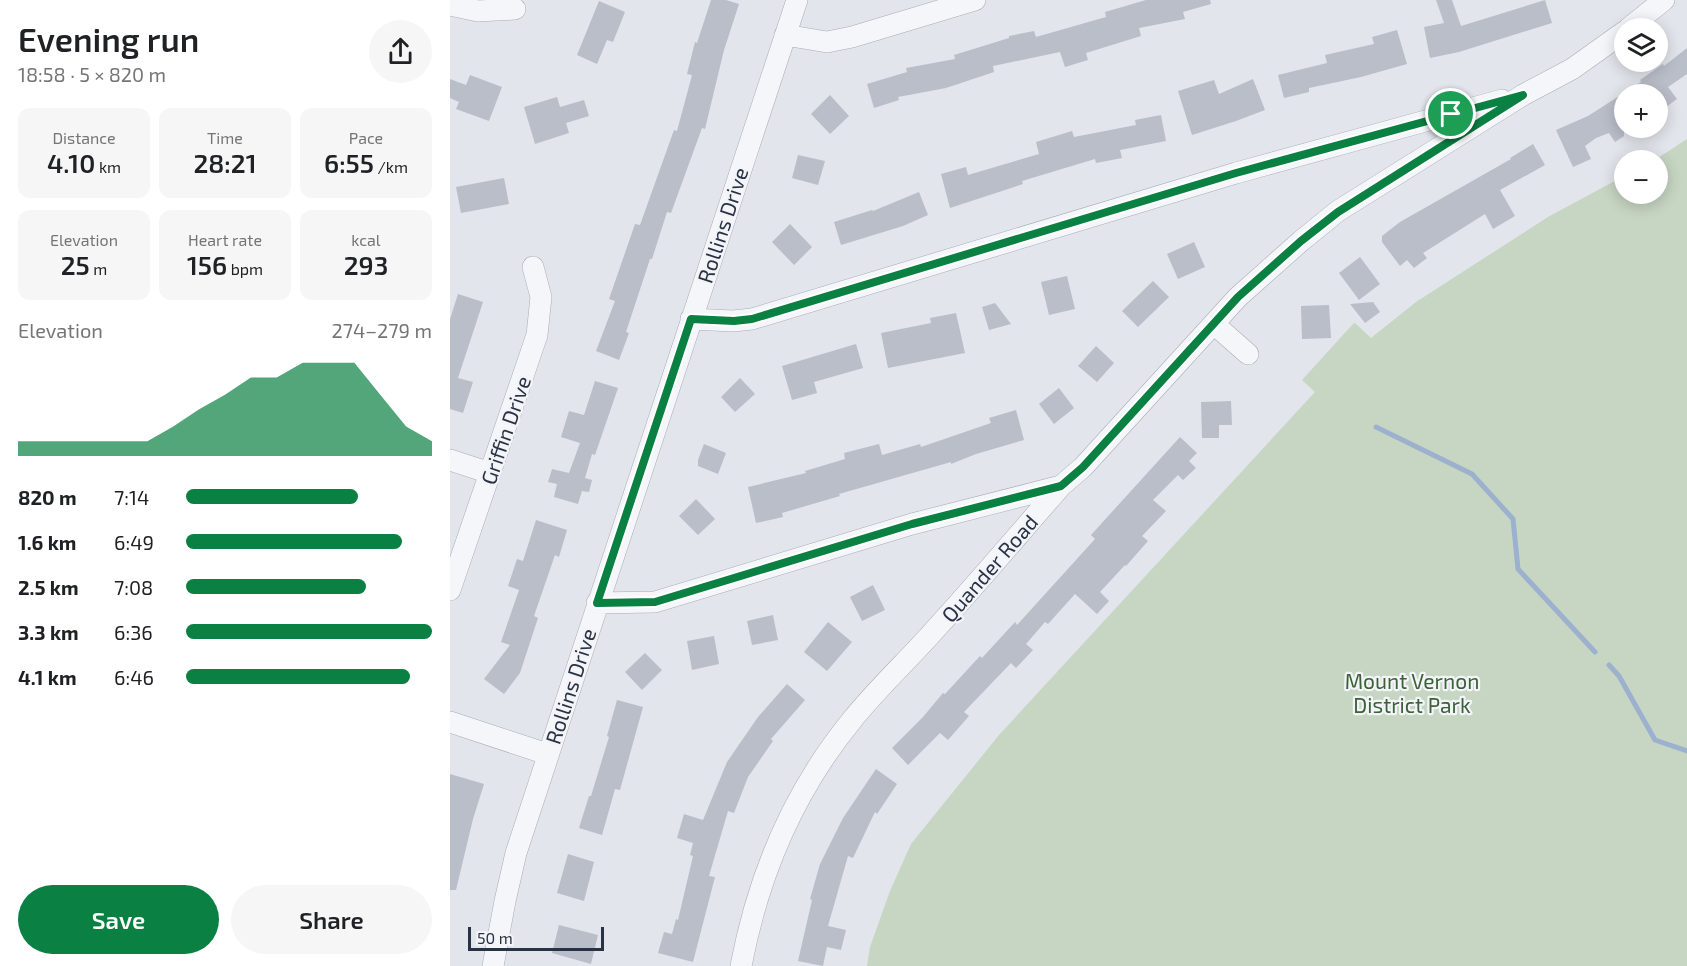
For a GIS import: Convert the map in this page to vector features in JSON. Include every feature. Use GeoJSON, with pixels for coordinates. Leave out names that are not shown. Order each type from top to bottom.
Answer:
{"type":"FeatureCollection","features":[{"type":"Feature","properties":{"kind":"street","name":"Rollins Drive"},"geometry":{"type":"LineString","coordinates":[[493,966],[516,853],[547,754],[796,0]]}},
{"type":"Feature","properties":{"kind":"street"},"geometry":{"type":"LineString","coordinates":[[785,35],[826,42],[852,37],[975,0]]}},
{"type":"Feature","properties":{"kind":"street"},"geometry":{"type":"LineString","coordinates":[[1642,18],[1664,0]]}},
{"type":"Feature","properties":{"kind":"street"},"geometry":{"type":"LineString","coordinates":[[450,5],[478,11],[515,9]]}},
{"type":"Feature","properties":{"kind":"street","name":"Quander Road"},"geometry":{"type":"LineString","coordinates":[[741,966],[755,910],[776,848],[796,802],[822,760],[871,698],[932,634],[1061,486],[1083,467],[1238,297],[1301,241],[1338,212],[1523,95],[1572,69],[1614,39]]}},
{"type":"Feature","properties":{"kind":"street"},"geometry":{"type":"LineString","coordinates":[[691,319],[734,321],[752,319],[1236,173],[1523,95]]}},
{"type":"Feature","properties":{"kind":"street","name":"Griffin Drive"},"geometry":{"type":"LineString","coordinates":[[450,590],[539,325],[541,297],[533,267]]}},
{"type":"Feature","properties":{"kind":"street"},"geometry":{"type":"LineString","coordinates":[[1214,324],[1248,354]]}},
{"type":"Feature","properties":{"kind":"street"},"geometry":{"type":"LineString","coordinates":[[450,460],[490,473]]}},
{"type":"Feature","properties":{"kind":"street"},"geometry":{"type":"LineString","coordinates":[[597,603],[655,602],[912,524],[1061,486]]}},
{"type":"Feature","properties":{"kind":"street"},"geometry":{"type":"LineString","coordinates":[[450,722],[547,754]]}},
{"type":"Feature","properties":{"kind":"green space","name":"Mount Vernon District Park"},"geometry":{"type":"Polygon","coordinates":[[[1687,139],[1687,966],[867,966],[870,947],[890,891],[911,844],[999,735],[1315,392],[1302,380],[1353,324],[1355,323],[1371,338],[1416,302],[1548,217],[1614,181],[1614,204],[1668,204],[1668,151],[1687,139]]]}},
{"type":"Feature","properties":{"kind":"building"},"geometry":{"type":"Polygon","coordinates":[[[711,0],[726,0],[739,4],[724,50],[705,129],[702,128],[671,213],[667,212],[626,332],[629,333],[619,360],[596,351],[615,301],[609,299],[635,224],[640,225],[674,130],[677,131],[692,75],[687,74],[695,42],[697,43],[711,0]]]}},
{"type":"Feature","properties":{"kind":"building"},"geometry":{"type":"Polygon","coordinates":[[[1146,0],[1210,0],[1211,4],[1183,12],[1185,19],[1139,28],[1141,36],[1086,53],[1088,60],[1065,67],[1060,52],[993,66],[994,72],[946,88],[898,97],[899,100],[874,108],[867,84],[907,72],[906,68],[955,59],[954,55],[1009,38],[1009,36],[1034,31],[1036,37],[1106,17],[1105,12],[1146,0]]]}},
{"type":"Feature","properties":{"kind":"building"},"geometry":{"type":"Polygon","coordinates":[[[1436,0],[1452,0],[1461,26],[1545,0],[1552,23],[1459,52],[1430,58],[1424,27],[1444,23],[1436,0]]]}},
{"type":"Feature","properties":{"kind":"building"},"geometry":{"type":"Polygon","coordinates":[[[599,1],[625,12],[613,42],[607,40],[597,64],[577,55],[599,1]]]}},
{"type":"Feature","properties":{"kind":"building"},"geometry":{"type":"Polygon","coordinates":[[[1397,30],[1407,64],[1309,88],[1309,92],[1284,98],[1278,75],[1327,63],[1325,55],[1374,44],[1372,37],[1397,30]]]}},
{"type":"Feature","properties":{"kind":"building"},"geometry":{"type":"Polygon","coordinates":[[[1687,48],[1687,74],[1668,87],[1668,84],[1638,84],[1652,72],[1668,72],[1668,63],[1687,48]]]}},
{"type":"Feature","properties":{"kind":"building"},"geometry":{"type":"Polygon","coordinates":[[[470,75],[502,87],[489,121],[456,109],[459,102],[450,98],[450,79],[466,85],[470,75]]]}},
{"type":"Feature","properties":{"kind":"building"},"geometry":{"type":"Polygon","coordinates":[[[1253,79],[1265,110],[1192,135],[1178,91],[1214,80],[1219,94],[1253,79]]]}},
{"type":"Feature","properties":{"kind":"building"},"geometry":{"type":"Polygon","coordinates":[[[1668,87],[1677,99],[1668,106],[1668,87]]]}},
{"type":"Feature","properties":{"kind":"building"},"geometry":{"type":"Polygon","coordinates":[[[830,95],[849,116],[830,134],[811,114],[830,95]]]}},
{"type":"Feature","properties":{"kind":"building"},"geometry":{"type":"Polygon","coordinates":[[[557,97],[560,107],[584,100],[589,116],[566,123],[569,133],[535,144],[524,107],[557,97]]]}},
{"type":"Feature","properties":{"kind":"building"},"geometry":{"type":"Polygon","coordinates":[[[1614,99],[1614,138],[1621,138],[1615,142],[1609,133],[1596,138],[1585,146],[1591,159],[1573,167],[1556,130],[1588,116],[1614,99]]]}},
{"type":"Feature","properties":{"kind":"building"},"geometry":{"type":"Polygon","coordinates":[[[1161,115],[1166,141],[1120,150],[1122,158],[1096,163],[1095,159],[1022,181],[1023,184],[950,208],[941,174],[966,167],[968,175],[1039,154],[1036,142],[1072,131],[1074,137],[1136,125],[1135,120],[1161,115]]]}},
{"type":"Feature","properties":{"kind":"building"},"geometry":{"type":"Polygon","coordinates":[[[1533,144],[1545,165],[1500,190],[1515,216],[1493,229],[1485,214],[1423,253],[1427,258],[1414,268],[1407,260],[1400,266],[1382,242],[1382,236],[1400,222],[1511,159],[1533,144]]]}},
{"type":"Feature","properties":{"kind":"building"},"geometry":{"type":"Polygon","coordinates":[[[798,155],[825,161],[818,185],[792,178],[798,155]]]}},
{"type":"Feature","properties":{"kind":"building"},"geometry":{"type":"Polygon","coordinates":[[[504,178],[509,204],[461,213],[456,187],[504,178]]]}},
{"type":"Feature","properties":{"kind":"building"},"geometry":{"type":"Polygon","coordinates":[[[919,192],[928,215],[903,226],[841,245],[834,222],[873,211],[919,192]]]}},
{"type":"Feature","properties":{"kind":"building"},"geometry":{"type":"Polygon","coordinates":[[[790,224],[812,247],[794,265],[772,242],[790,224]]]}},
{"type":"Feature","properties":{"kind":"building"},"geometry":{"type":"Polygon","coordinates":[[[1194,242],[1205,267],[1178,279],[1167,254],[1194,242]]]}},
{"type":"Feature","properties":{"kind":"building"},"geometry":{"type":"Polygon","coordinates":[[[1360,257],[1380,284],[1359,300],[1339,273],[1360,257]]]}},
{"type":"Feature","properties":{"kind":"building"},"geometry":{"type":"Polygon","coordinates":[[[1067,276],[1075,309],[1049,315],[1041,282],[1067,276]]]}},
{"type":"Feature","properties":{"kind":"building"},"geometry":{"type":"Polygon","coordinates":[[[1153,281],[1169,297],[1138,327],[1122,311],[1153,281]]]}},
{"type":"Feature","properties":{"kind":"building"},"geometry":{"type":"Polygon","coordinates":[[[458,294],[483,302],[458,378],[473,382],[463,413],[450,409],[450,319],[458,294]]]}},
{"type":"Feature","properties":{"kind":"building"},"geometry":{"type":"Polygon","coordinates":[[[1373,302],[1380,312],[1365,323],[1350,304],[1373,302]]]}},
{"type":"Feature","properties":{"kind":"building"},"geometry":{"type":"Polygon","coordinates":[[[995,303],[1011,324],[989,330],[982,307],[995,303]]]}},
{"type":"Feature","properties":{"kind":"building"},"geometry":{"type":"Polygon","coordinates":[[[1329,305],[1331,338],[1302,339],[1301,306],[1329,305]]]}},
{"type":"Feature","properties":{"kind":"building"},"geometry":{"type":"Polygon","coordinates":[[[956,313],[965,353],[888,368],[881,333],[931,323],[930,318],[956,313]]]}},
{"type":"Feature","properties":{"kind":"building"},"geometry":{"type":"Polygon","coordinates":[[[856,344],[863,368],[814,382],[817,393],[792,400],[782,366],[856,344]]]}},
{"type":"Feature","properties":{"kind":"building"},"geometry":{"type":"Polygon","coordinates":[[[1096,346],[1114,363],[1097,382],[1078,366],[1096,346]]]}},
{"type":"Feature","properties":{"kind":"building"},"geometry":{"type":"Polygon","coordinates":[[[740,378],[755,394],[735,412],[721,397],[740,378]]]}},
{"type":"Feature","properties":{"kind":"building"},"geometry":{"type":"Polygon","coordinates":[[[595,381],[618,388],[585,478],[592,480],[589,492],[582,491],[578,504],[554,497],[557,484],[548,482],[552,469],[569,473],[580,443],[561,437],[569,411],[584,415],[595,381]]]}},
{"type":"Feature","properties":{"kind":"building"},"geometry":{"type":"Polygon","coordinates":[[[1059,388],[1074,408],[1054,424],[1039,404],[1059,388]]]}},
{"type":"Feature","properties":{"kind":"building"},"geometry":{"type":"Polygon","coordinates":[[[1231,401],[1232,425],[1219,425],[1219,438],[1202,438],[1201,402],[1231,401]]]}},
{"type":"Feature","properties":{"kind":"building"},"geometry":{"type":"Polygon","coordinates":[[[1016,410],[1024,440],[951,464],[951,462],[839,494],[840,496],[782,513],[783,517],[756,523],[748,487],[806,473],[805,471],[845,459],[844,453],[879,444],[882,455],[920,444],[921,447],[991,423],[989,418],[1016,410]]]}},
{"type":"Feature","properties":{"kind":"building"},"geometry":{"type":"Polygon","coordinates":[[[1180,437],[1197,453],[1189,461],[1196,468],[1183,480],[1178,475],[1153,500],[1166,511],[1142,536],[1148,541],[1100,592],[1109,601],[1097,614],[1075,594],[1048,624],[1045,622],[1026,644],[1033,650],[1016,668],[1011,663],[964,712],[969,716],[948,740],[940,733],[908,765],[892,748],[980,656],[982,658],[1015,622],[1017,625],[1095,539],[1091,535],[1180,437]]]}},
{"type":"Feature","properties":{"kind":"building"},"geometry":{"type":"Polygon","coordinates":[[[704,444],[726,453],[718,474],[698,466],[704,444]]]}},
{"type":"Feature","properties":{"kind":"building"},"geometry":{"type":"Polygon","coordinates":[[[696,499],[715,519],[698,535],[679,516],[696,499]]]}},
{"type":"Feature","properties":{"kind":"building"},"geometry":{"type":"Polygon","coordinates":[[[536,520],[567,530],[559,557],[555,555],[534,616],[538,618],[520,673],[504,694],[484,679],[510,645],[501,642],[519,590],[508,586],[517,559],[523,561],[536,520]]]}},
{"type":"Feature","properties":{"kind":"building"},"geometry":{"type":"Polygon","coordinates":[[[873,585],[885,610],[862,621],[850,597],[873,585]]]}},
{"type":"Feature","properties":{"kind":"building"},"geometry":{"type":"Polygon","coordinates":[[[773,615],[778,640],[752,645],[747,621],[773,615]]]}},
{"type":"Feature","properties":{"kind":"building"},"geometry":{"type":"Polygon","coordinates":[[[828,622],[852,642],[827,671],[804,652],[828,622]]]}},
{"type":"Feature","properties":{"kind":"building"},"geometry":{"type":"Polygon","coordinates":[[[714,636],[719,664],[692,670],[687,641],[714,636]]]}},
{"type":"Feature","properties":{"kind":"building"},"geometry":{"type":"Polygon","coordinates":[[[645,653],[662,670],[642,690],[625,672],[645,653]]]}},
{"type":"Feature","properties":{"kind":"building"},"geometry":{"type":"Polygon","coordinates":[[[787,684],[805,700],[771,739],[773,741],[748,777],[734,813],[728,811],[709,876],[715,877],[693,962],[658,953],[664,932],[672,934],[676,919],[678,920],[693,856],[690,855],[693,843],[677,838],[684,814],[703,820],[727,762],[758,717],[787,684]]]}},
{"type":"Feature","properties":{"kind":"building"},"geometry":{"type":"Polygon","coordinates":[[[617,700],[643,707],[620,790],[615,789],[602,835],[579,828],[609,737],[607,736],[617,700]]]}},
{"type":"Feature","properties":{"kind":"building"},"geometry":{"type":"Polygon","coordinates":[[[876,769],[897,784],[877,814],[875,812],[853,858],[848,856],[828,926],[846,930],[841,950],[827,947],[823,966],[798,961],[812,900],[810,899],[820,864],[843,818],[876,769]]]}},
{"type":"Feature","properties":{"kind":"building"},"geometry":{"type":"Polygon","coordinates":[[[450,774],[484,784],[456,890],[450,890],[450,774]]]}},
{"type":"Feature","properties":{"kind":"building"},"geometry":{"type":"Polygon","coordinates":[[[568,854],[594,862],[584,901],[557,893],[568,854]]]}},
{"type":"Feature","properties":{"kind":"building"},"geometry":{"type":"Polygon","coordinates":[[[559,925],[598,935],[591,964],[552,953],[559,925]]]}},
{"type":"Feature","properties":{"kind":"waterway"},"geometry":{"type":"LineString","coordinates":[[1376,427],[1472,474],[1513,519],[1518,569],[1595,652]]}},
{"type":"Feature","properties":{"kind":"waterway"},"geometry":{"type":"LineString","coordinates":[[1609,665],[1619,676],[1655,740],[1687,751]]}},
{"type":"Feature","properties":{"kind":"route"},"geometry":{"type":"LineString","coordinates":[[1523,95],[1338,212],[1301,241],[1238,297],[1083,467],[1061,486],[912,524],[655,602],[597,603],[691,319],[734,321],[752,319],[1236,173],[1451,114],[1523,95]]}}]}
